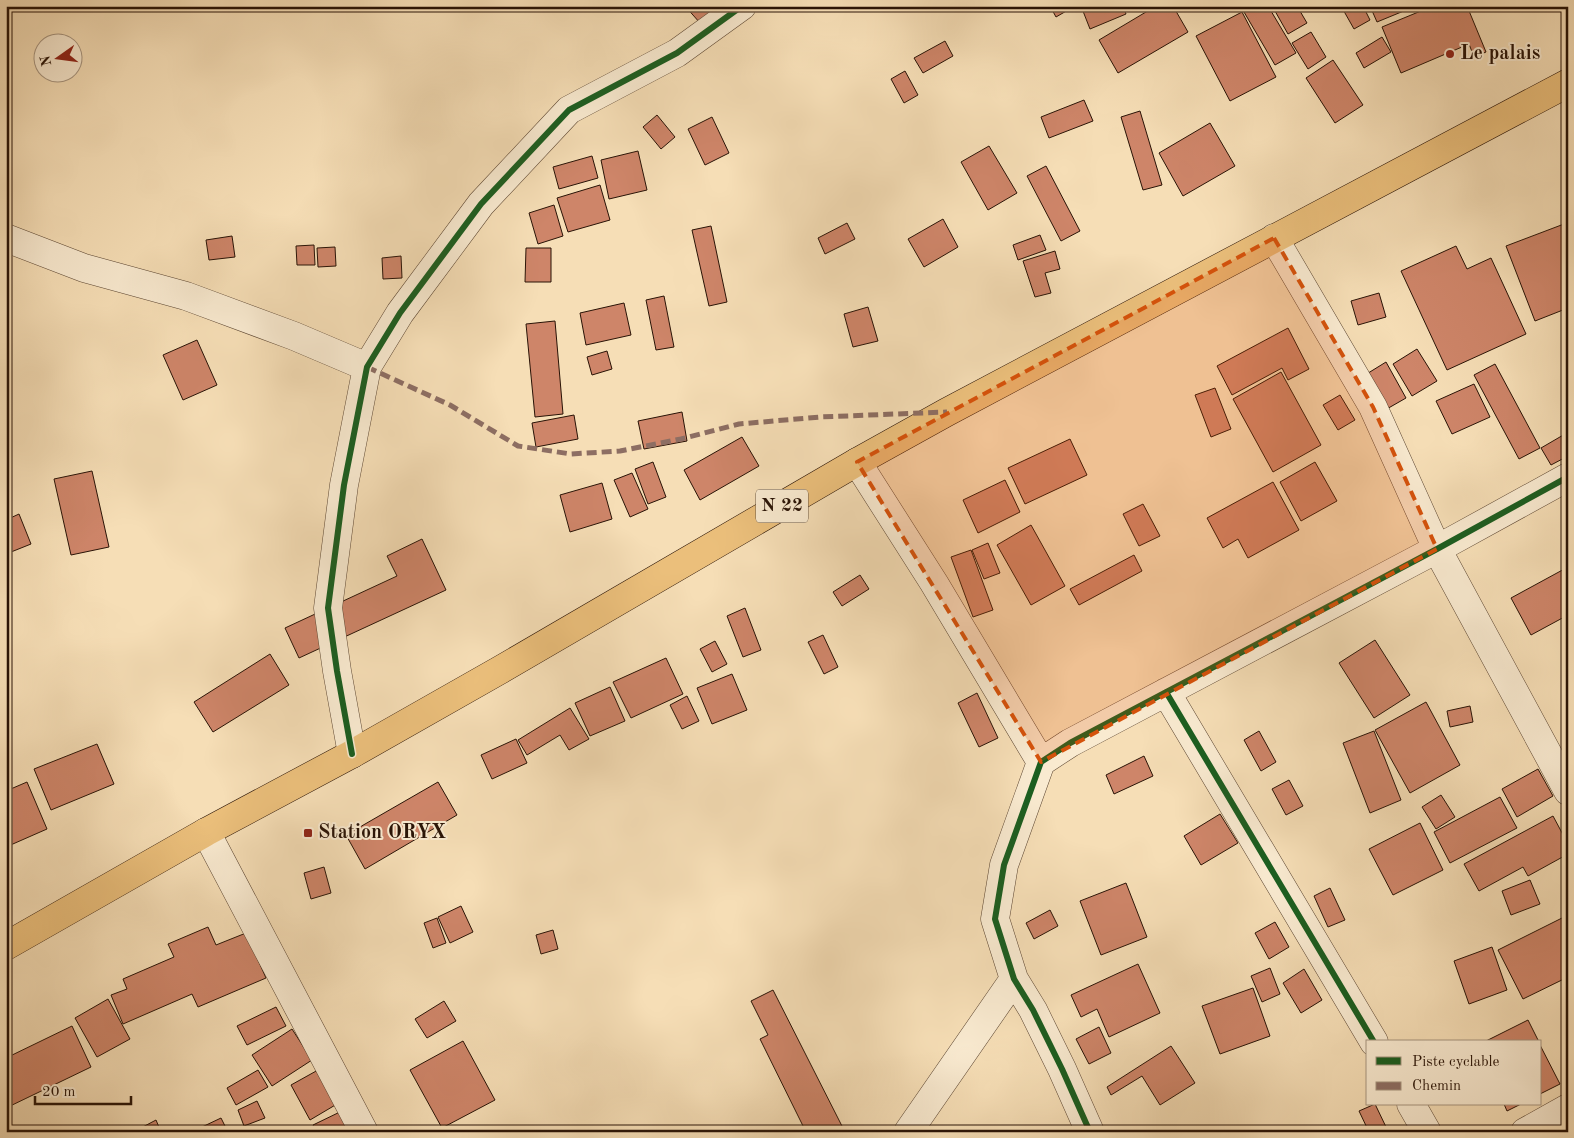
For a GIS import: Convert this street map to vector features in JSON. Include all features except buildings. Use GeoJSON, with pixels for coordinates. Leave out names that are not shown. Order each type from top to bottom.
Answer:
{"type":"FeatureCollection","features":[{"type":"Feature","properties":{"kind":"main road","name":"N 22"},"geometry":{"type":"LineString","coordinates":[[6,946],[206,832],[352,754],[857,462],[947,412],[1568,83]]}},
{"type":"Feature","properties":{"kind":"street"},"geometry":{"type":"LineString","coordinates":[[352,754],[328,608],[344,485],[367,367],[400,313],[482,204],[569,110],[677,53],[742,6]]}},
{"type":"Feature","properties":{"kind":"street"},"geometry":{"type":"LineString","coordinates":[[6,238],[84,268],[186,296],[294,336],[367,367]]}},
{"type":"Feature","properties":{"kind":"street"},"geometry":{"type":"LineString","coordinates":[[1274,238],[1373,407],[1437,549],[1568,791]]}},
{"type":"Feature","properties":{"kind":"street"},"geometry":{"type":"LineString","coordinates":[[857,462],[934,583],[1041,762]]}},
{"type":"Feature","properties":{"kind":"street"},"geometry":{"type":"LineString","coordinates":[[1090,1132],[1033,1010],[1014,979],[995,919],[1004,865],[1041,762],[1070,743],[1437,549],[1568,477]]}},
{"type":"Feature","properties":{"kind":"street"},"geometry":{"type":"LineString","coordinates":[[1166,692],[1373,1040]]}},
{"type":"Feature","properties":{"kind":"street"},"geometry":{"type":"LineString","coordinates":[[206,832],[364,1132]]}},
{"type":"Feature","properties":{"kind":"street"},"geometry":{"type":"LineString","coordinates":[[908,1132],[1014,979]]}},
{"type":"Feature","properties":{"kind":"street"},"geometry":{"type":"LineString","coordinates":[[1412,1106],[1427,1132]]}},
{"type":"Feature","properties":{"kind":"street"},"geometry":{"type":"LineString","coordinates":[[1525,1132],[1568,1108]]}},
{"type":"Feature","properties":{"kind":"highlighted area"},"geometry":{"type":"Polygon","coordinates":[[[1274,238],[1373,407],[1437,549],[1041,762],[857,462],[1274,238]]]}},
{"type":"Feature","properties":{"kind":"marked path"},"geometry":{"type":"LineString","coordinates":[[367,367],[450,405],[518,446],[571,454],[620,451],[681,439],[739,424],[820,417],[947,412]]}},
{"type":"Feature","properties":{"kind":"cycle path"},"geometry":{"type":"LineString","coordinates":[[352,754],[328,608],[344,485],[367,367],[400,313],[481,204],[569,110],[677,53],[742,6]]}},
{"type":"Feature","properties":{"kind":"cycle path"},"geometry":{"type":"LineString","coordinates":[[1090,1132],[1033,1010],[1014,979],[995,919],[1004,865],[1041,762],[1070,743],[1437,549],[1568,477]]}},
{"type":"Feature","properties":{"kind":"cycle path"},"geometry":{"type":"LineString","coordinates":[[1166,692],[1373,1040]]}},
{"type":"Feature","properties":{"kind":"place","name":"Le palais"},"geometry":{"type":"Point","coordinates":[1450,54]}},
{"type":"Feature","properties":{"kind":"place","name":"Station ORYX"},"geometry":{"type":"Point","coordinates":[308,833]}}]}
